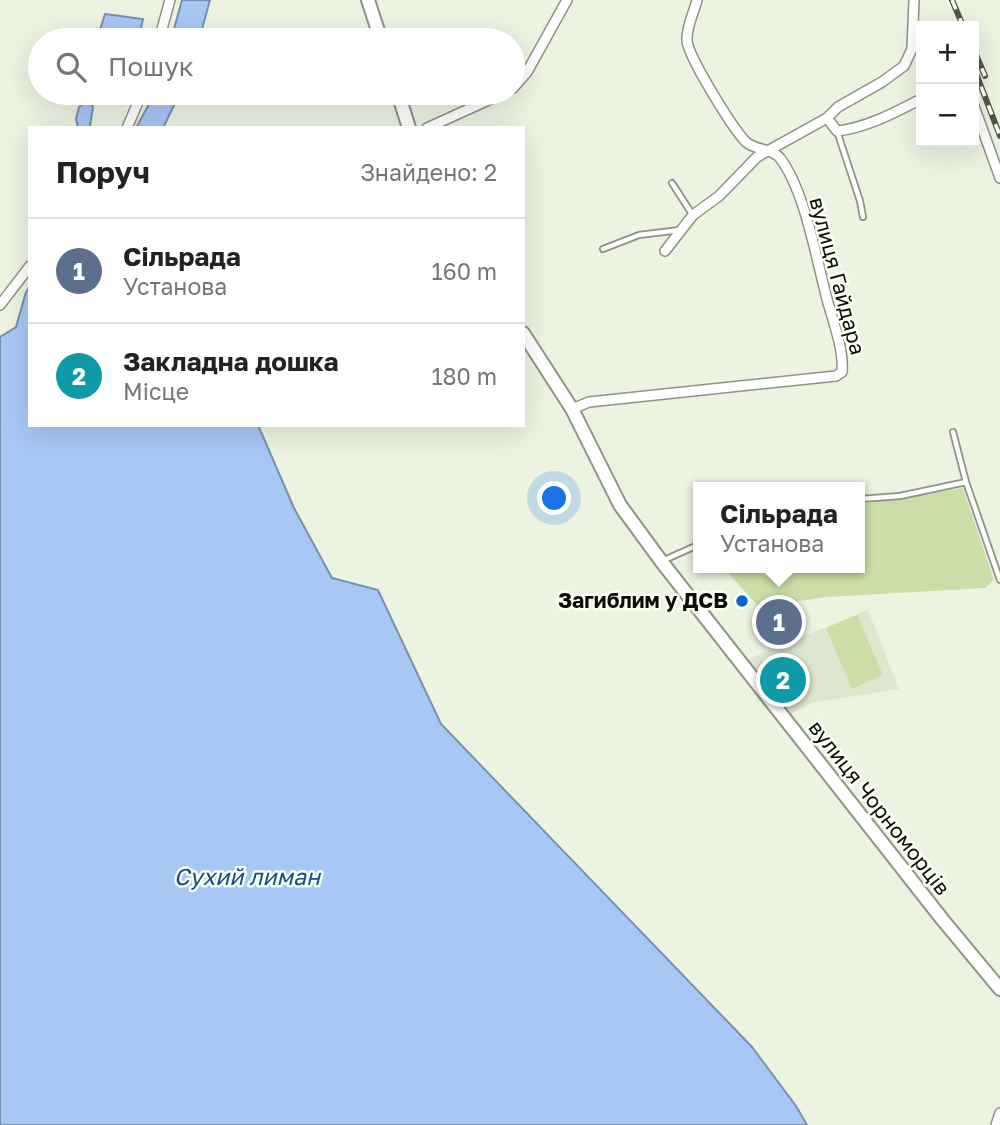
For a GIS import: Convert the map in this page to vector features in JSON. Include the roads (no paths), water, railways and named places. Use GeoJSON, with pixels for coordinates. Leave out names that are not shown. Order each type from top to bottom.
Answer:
{"type":"FeatureCollection","features":[{"type":"Feature","properties":{"kind":"main road"},"geometry":{"type":"LineString","coordinates":[[368,0],[377,28]]}},
{"type":"Feature","properties":{"kind":"main road"},"geometry":{"type":"LineString","coordinates":[[402,105],[408,126]]}},
{"type":"Feature","properties":{"kind":"main road","name":"вулиця Чорноморців"},"geometry":{"type":"LineString","coordinates":[[525,337],[572,410],[620,505],[942,919],[1000,989]]}},
{"type":"Feature","properties":{"kind":"street"},"geometry":{"type":"LineString","coordinates":[[162,28],[170,0]]}},
{"type":"Feature","properties":{"kind":"street"},"geometry":{"type":"LineString","coordinates":[[525,74],[567,0]]}},
{"type":"Feature","properties":{"kind":"street","name":"вулиця Гайдара"},"geometry":{"type":"LineString","coordinates":[[572,410],[589,402],[836,376],[842,372],[836,333],[806,215],[791,179],[779,158],[747,143],[689,50],[688,30],[697,0]]}},
{"type":"Feature","properties":{"kind":"street"},"geometry":{"type":"LineString","coordinates":[[665,251],[693,215],[719,195],[757,157],[827,118],[838,107],[904,66],[912,49],[914,0]]}},
{"type":"Feature","properties":{"kind":"street"},"geometry":{"type":"LineString","coordinates":[[827,118],[837,131],[849,130],[916,101]]}},
{"type":"Feature","properties":{"kind":"street"},"geometry":{"type":"LineString","coordinates":[[128,126],[137,105]]}},
{"type":"Feature","properties":{"kind":"street"},"geometry":{"type":"LineString","coordinates":[[431,126],[478,105]]}},
{"type":"Feature","properties":{"kind":"street"},"geometry":{"type":"LineString","coordinates":[[979,120],[1000,178]]}},
{"type":"Feature","properties":{"kind":"street"},"geometry":{"type":"LineString","coordinates":[[0,305],[28,269]]}},
{"type":"Feature","properties":{"kind":"street"},"geometry":{"type":"LineString","coordinates":[[996,1125],[1000,1113]]}},
{"type":"Feature","properties":{"kind":"lane"},"geometry":{"type":"LineString","coordinates":[[837,131],[863,217]]}},
{"type":"Feature","properties":{"kind":"lane"},"geometry":{"type":"LineString","coordinates":[[672,183],[693,215]]}},
{"type":"Feature","properties":{"kind":"lane"},"geometry":{"type":"LineString","coordinates":[[603,248],[639,234],[681,230]]}},
{"type":"Feature","properties":{"kind":"lane"},"geometry":{"type":"LineString","coordinates":[[953,432],[966,482],[1000,580]]}},
{"type":"Feature","properties":{"kind":"lane"},"geometry":{"type":"LineString","coordinates":[[865,499],[900,496],[966,482]]}},
{"type":"Feature","properties":{"kind":"lane"},"geometry":{"type":"LineString","coordinates":[[661,561],[693,547]]}},
{"type":"Feature","properties":{"kind":"water"},"geometry":{"type":"Polygon","coordinates":[[[182,0],[210,0],[202,28],[174,28],[182,0]]]}},
{"type":"Feature","properties":{"kind":"water"},"geometry":{"type":"Polygon","coordinates":[[[105,14],[143,19],[141,28],[101,28],[105,14]]]}},
{"type":"Feature","properties":{"kind":"water"},"geometry":{"type":"Polygon","coordinates":[[[148,105],[174,105],[164,126],[137,126],[148,105]]]}},
{"type":"Feature","properties":{"kind":"water"},"geometry":{"type":"Polygon","coordinates":[[[79,107],[93,107],[90,126],[78,126],[79,107]]]}},
{"type":"Feature","properties":{"kind":"water","name":"Сухий лиман"},"geometry":{"type":"Polygon","coordinates":[[[28,289],[28,427],[259,427],[294,508],[332,578],[378,590],[441,724],[752,1047],[807,1125],[0,1125],[0,337],[16,327],[28,289]]]}},
{"type":"Feature","properties":{"kind":"railway"},"geometry":{"type":"LineString","coordinates":[[952,0],[961,21]]}},
{"type":"Feature","properties":{"kind":"railway"},"geometry":{"type":"LineString","coordinates":[[979,62],[985,76]]}},
{"type":"Feature","properties":{"kind":"railway"},"geometry":{"type":"LineString","coordinates":[[979,81],[1000,136]]}},
{"type":"Feature","properties":{"kind":"place","name":"Загиблим у ДСВ"},"geometry":{"type":"Point","coordinates":[742,601]}},
{"type":"Feature","properties":{"kind":"place","name":"Сільрада"},"geometry":{"type":"Point","coordinates":[779,622]}},
{"type":"Feature","properties":{"kind":"place","name":"Закладна дошка"},"geometry":{"type":"Point","coordinates":[783,680]}}]}
